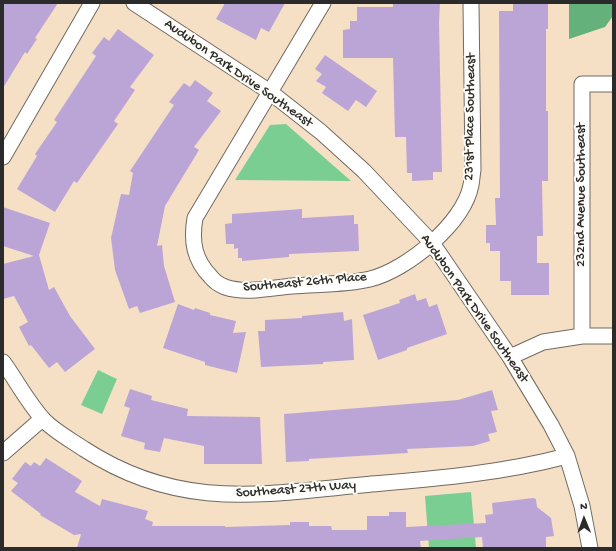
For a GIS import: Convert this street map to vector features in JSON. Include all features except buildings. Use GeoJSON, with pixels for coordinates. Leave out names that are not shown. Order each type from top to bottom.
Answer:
{"type":"FeatureCollection","features":[{"type":"Feature","properties":{"kind":"street"},"geometry":{"type":"LineString","coordinates":[[3,157],[92,3]]}},
{"type":"Feature","properties":{"kind":"street","name":"Audubon Park Drive Southeast"},"geometry":{"type":"LineString","coordinates":[[134,3],[270,92],[321,132],[364,171],[432,244],[510,357],[551,424],[567,456],[582,506],[590,548]]}},
{"type":"Feature","properties":{"kind":"street"},"geometry":{"type":"LineString","coordinates":[[270,92],[323,3]]}},
{"type":"Feature","properties":{"kind":"street","name":"231st Place Southeast"},"geometry":{"type":"LineString","coordinates":[[432,244],[454,218],[471,186],[473,170],[471,3]]}},
{"type":"Feature","properties":{"kind":"street","name":"232nd Avenue Southeast"},"geometry":{"type":"LineString","coordinates":[[582,336],[582,84],[613,84]]}},
{"type":"Feature","properties":{"kind":"street","name":"Southeast 26th Place"},"geometry":{"type":"LineString","coordinates":[[270,92],[194,218],[192,232],[194,249],[201,267],[214,280],[225,287],[243,290],[351,282],[370,279],[389,272],[432,244]]}},
{"type":"Feature","properties":{"kind":"street"},"geometry":{"type":"LineString","coordinates":[[510,357],[543,342],[582,336],[613,336]]}},
{"type":"Feature","properties":{"kind":"street"},"geometry":{"type":"LineString","coordinates":[[3,362],[42,419],[3,453]]}},
{"type":"Feature","properties":{"kind":"street","name":"Southeast 27th Way"},"geometry":{"type":"LineString","coordinates":[[42,419],[104,462],[134,476],[174,488],[212,494],[252,495],[483,474],[528,466],[567,456]]}},
{"type":"Feature","properties":{"kind":"green space"},"geometry":{"type":"Polygon","coordinates":[[[569,3],[613,3],[613,16],[605,27],[569,39],[569,3]]]}},
{"type":"Feature","properties":{"kind":"green space"},"geometry":{"type":"Polygon","coordinates":[[[286,124],[351,181],[235,180],[270,125],[286,124]]]}},
{"type":"Feature","properties":{"kind":"green space"},"geometry":{"type":"Polygon","coordinates":[[[98,370],[117,379],[102,414],[81,405],[98,370]]]}},
{"type":"Feature","properties":{"kind":"green space"},"geometry":{"type":"Polygon","coordinates":[[[471,492],[476,548],[429,548],[425,496],[471,492]]]}}]}
